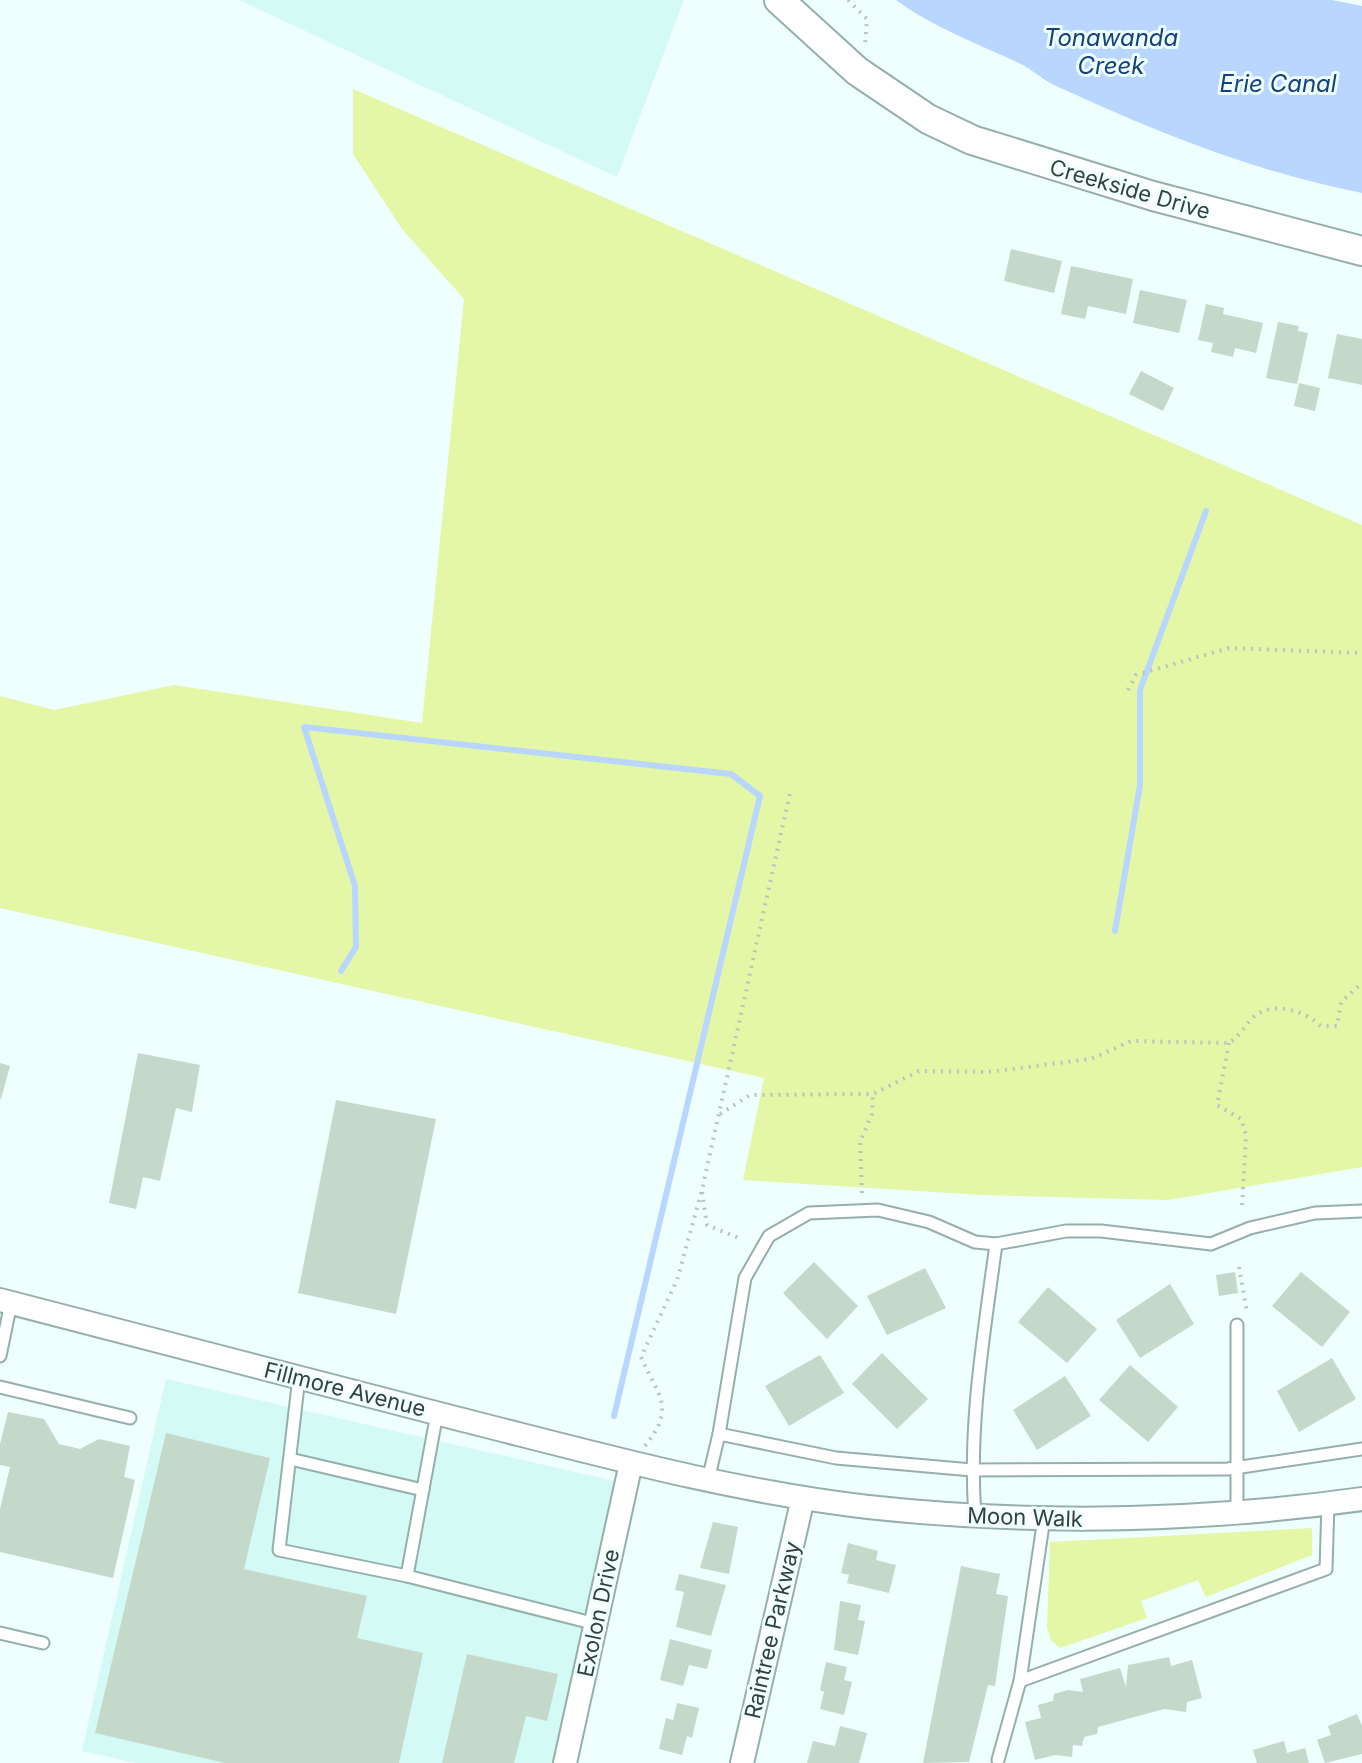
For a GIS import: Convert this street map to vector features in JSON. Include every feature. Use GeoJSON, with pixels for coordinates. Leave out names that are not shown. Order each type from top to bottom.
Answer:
{"type":"FeatureCollection","features":[{"type":"Feature","properties":{"kind":"street","name":"Creekside Drive"},"geometry":{"type":"LineString","coordinates":[[779,0],[857,71],[907,105],[972,140],[1060,169],[1362,251]]}},
{"type":"Feature","properties":{"kind":"street","name":"Fillmore Avenue"},"geometry":{"type":"LineString","coordinates":[[6,1302],[699,1478]]}},
{"type":"Feature","properties":{"kind":"street","name":"Exolon Drive"},"geometry":{"type":"LineString","coordinates":[[565,1763],[631,1463]]}},
{"type":"Feature","properties":{"kind":"street","name":"Moon Walk"},"geometry":{"type":"LineString","coordinates":[[699,1478],[803,1498],[975,1516],[1044,1518],[1237,1513],[1362,1499]]}},
{"type":"Feature","properties":{"kind":"street","name":"Raintree Parkway"},"geometry":{"type":"LineString","coordinates":[[742,1763],[803,1498]]}},
{"type":"Feature","properties":{"kind":"lane"},"geometry":{"type":"LineString","coordinates":[[699,1478],[719,1434],[745,1278],[769,1236],[809,1213],[878,1210],[929,1222],[975,1242],[996,1244],[1066,1231],[1101,1231],[1211,1244],[1250,1228],[1315,1213],[1362,1211]]}},
{"type":"Feature","properties":{"kind":"lane"},"geometry":{"type":"LineString","coordinates":[[975,1516],[972,1470],[978,1377],[996,1244]]}},
{"type":"Feature","properties":{"kind":"lane"},"geometry":{"type":"LineString","coordinates":[[0,1356],[6,1302]]}},
{"type":"Feature","properties":{"kind":"lane"},"geometry":{"type":"LineString","coordinates":[[1237,1325],[1237,1513]]}},
{"type":"Feature","properties":{"kind":"lane"},"geometry":{"type":"LineString","coordinates":[[299,1377],[279,1550],[407,1576],[596,1624]]}},
{"type":"Feature","properties":{"kind":"lane"},"geometry":{"type":"LineString","coordinates":[[0,1387],[130,1418]]}},
{"type":"Feature","properties":{"kind":"lane"},"geometry":{"type":"LineString","coordinates":[[407,1576],[437,1413]]}},
{"type":"Feature","properties":{"kind":"lane"},"geometry":{"type":"LineString","coordinates":[[719,1434],[836,1458],[972,1470],[1235,1468],[1362,1449]]}},
{"type":"Feature","properties":{"kind":"lane"},"geometry":{"type":"LineString","coordinates":[[290,1459],[423,1490]]}},
{"type":"Feature","properties":{"kind":"lane"},"geometry":{"type":"LineString","coordinates":[[1020,1681],[1326,1569],[1328,1504]]}},
{"type":"Feature","properties":{"kind":"lane"},"geometry":{"type":"LineString","coordinates":[[998,1760],[1020,1681],[1044,1518]]}},
{"type":"Feature","properties":{"kind":"lane"},"geometry":{"type":"LineString","coordinates":[[0,1633],[43,1643]]}},
{"type":"Feature","properties":{"kind":"path"},"geometry":{"type":"LineString","coordinates":[[848,0],[867,19],[868,32],[862,55]]}},
{"type":"Feature","properties":{"kind":"path"},"geometry":{"type":"LineString","coordinates":[[1128,690],[1136,675],[1229,648],[1362,653]]}},
{"type":"Feature","properties":{"kind":"path"},"geometry":{"type":"LineString","coordinates":[[631,1463],[661,1426],[665,1411],[641,1357],[677,1280],[702,1190],[790,793]]}},
{"type":"Feature","properties":{"kind":"path"},"geometry":{"type":"LineString","coordinates":[[1242,1207],[1246,1135],[1241,1119],[1217,1105],[1229,1043],[1257,1014],[1284,1010],[1308,1014],[1321,1026],[1337,1026],[1341,1002],[1362,983]]}},
{"type":"Feature","properties":{"kind":"path"},"geometry":{"type":"LineString","coordinates":[[718,1116],[750,1095],[873,1094],[919,1071],[988,1072],[1091,1059],[1131,1041],[1229,1043]]}},
{"type":"Feature","properties":{"kind":"path"},"geometry":{"type":"LineString","coordinates":[[862,1193],[860,1142],[872,1114],[873,1094]]}},
{"type":"Feature","properties":{"kind":"path"},"geometry":{"type":"LineString","coordinates":[[702,1190],[707,1225],[741,1239]]}},
{"type":"Feature","properties":{"kind":"path"},"geometry":{"type":"LineString","coordinates":[[1237,1325],[1247,1315],[1239,1267]]}},
{"type":"Feature","properties":{"kind":"shaded area"},"geometry":{"type":"Polygon","coordinates":[[[239,0],[684,0],[617,177],[239,0]]]}},
{"type":"Feature","properties":{"kind":"shaded area"},"geometry":{"type":"Polygon","coordinates":[[[166,1379],[628,1484],[565,1763],[136,1763],[82,1751],[166,1379]]]}},
{"type":"Feature","properties":{"kind":"green space"},"geometry":{"type":"Polygon","coordinates":[[[353,89],[1362,525],[1362,1167],[1168,1200],[982,1195],[743,1180],[764,1078],[0,908],[0,696],[54,710],[174,685],[422,723],[464,299],[402,229],[353,154],[353,89]]]}},
{"type":"Feature","properties":{"kind":"green space"},"geometry":{"type":"Polygon","coordinates":[[[1312,1528],[1312,1555],[1206,1597],[1198,1580],[1141,1601],[1147,1618],[1060,1648],[1051,1640],[1047,1628],[1050,1542],[1312,1528]]]}},
{"type":"Feature","properties":{"kind":"water","name":"Erie Canal"},"geometry":{"type":"Polygon","coordinates":[[[896,0],[1332,0],[1362,6],[1362,193],[1282,174],[1204,148],[1127,117],[1052,84],[1021,64],[941,27],[896,0]]]}},
{"type":"Feature","properties":{"kind":"building"},"geometry":{"type":"Polygon","coordinates":[[[1011,249],[1062,261],[1054,293],[1004,281],[1011,249]]]}},
{"type":"Feature","properties":{"kind":"building"},"geometry":{"type":"Polygon","coordinates":[[[1071,266],[1133,279],[1126,314],[1088,306],[1085,319],[1061,314],[1071,266]]]}},
{"type":"Feature","properties":{"kind":"building"},"geometry":{"type":"Polygon","coordinates":[[[1140,290],[1187,300],[1179,333],[1133,323],[1140,290]]]}},
{"type":"Feature","properties":{"kind":"building"},"geometry":{"type":"Polygon","coordinates":[[[1206,304],[1224,308],[1223,314],[1263,323],[1256,353],[1235,348],[1233,357],[1211,352],[1213,343],[1198,340],[1206,304]]]}},
{"type":"Feature","properties":{"kind":"building"},"geometry":{"type":"Polygon","coordinates":[[[1278,322],[1299,326],[1298,331],[1308,333],[1297,384],[1266,378],[1278,322]]]}},
{"type":"Feature","properties":{"kind":"building"},"geometry":{"type":"Polygon","coordinates":[[[1337,334],[1362,339],[1362,385],[1328,378],[1337,334]]]}},
{"type":"Feature","properties":{"kind":"building"},"geometry":{"type":"Polygon","coordinates":[[[1141,371],[1174,388],[1163,411],[1129,394],[1141,371]]]}},
{"type":"Feature","properties":{"kind":"building"},"geometry":{"type":"Polygon","coordinates":[[[1299,383],[1320,388],[1315,411],[1294,406],[1299,383]]]}},
{"type":"Feature","properties":{"kind":"building"},"geometry":{"type":"Polygon","coordinates":[[[138,1053],[200,1065],[192,1112],[176,1108],[160,1181],[143,1177],[136,1209],[109,1203],[138,1053]]]}},
{"type":"Feature","properties":{"kind":"building"},"geometry":{"type":"Polygon","coordinates":[[[0,1063],[10,1066],[1,1099],[0,1098],[0,1063]]]}},
{"type":"Feature","properties":{"kind":"building"},"geometry":{"type":"Polygon","coordinates":[[[336,1100],[436,1119],[396,1314],[298,1293],[336,1100]]]}},
{"type":"Feature","properties":{"kind":"building"},"geometry":{"type":"Polygon","coordinates":[[[814,1262],[858,1306],[827,1339],[783,1293],[814,1262]]]}},
{"type":"Feature","properties":{"kind":"building"},"geometry":{"type":"Polygon","coordinates":[[[925,1268],[946,1308],[887,1335],[867,1296],[925,1268]]]}},
{"type":"Feature","properties":{"kind":"building"},"geometry":{"type":"Polygon","coordinates":[[[1235,1272],[1238,1293],[1219,1296],[1216,1275],[1235,1272]]]}},
{"type":"Feature","properties":{"kind":"building"},"geometry":{"type":"Polygon","coordinates":[[[1301,1272],[1350,1312],[1322,1347],[1272,1306],[1301,1272]]]}},
{"type":"Feature","properties":{"kind":"building"},"geometry":{"type":"Polygon","coordinates":[[[1170,1284],[1194,1324],[1140,1358],[1116,1320],[1170,1284]]]}},
{"type":"Feature","properties":{"kind":"building"},"geometry":{"type":"Polygon","coordinates":[[[1048,1287],[1097,1329],[1067,1363],[1018,1322],[1048,1287]]]}},
{"type":"Feature","properties":{"kind":"building"},"geometry":{"type":"Polygon","coordinates":[[[882,1353],[928,1399],[897,1429],[852,1384],[882,1353]]]}},
{"type":"Feature","properties":{"kind":"building"},"geometry":{"type":"Polygon","coordinates":[[[820,1355],[844,1393],[789,1426],[765,1386],[820,1355]]]}},
{"type":"Feature","properties":{"kind":"building"},"geometry":{"type":"Polygon","coordinates":[[[1332,1358],[1356,1399],[1299,1432],[1277,1391],[1332,1358]]]}},
{"type":"Feature","properties":{"kind":"building"},"geometry":{"type":"Polygon","coordinates":[[[1130,1365],[1178,1407],[1148,1442],[1099,1400],[1130,1365]]]}},
{"type":"Feature","properties":{"kind":"building"},"geometry":{"type":"Polygon","coordinates":[[[1065,1376],[1091,1416],[1037,1450],[1013,1410],[1065,1376]]]}},
{"type":"Feature","properties":{"kind":"building"},"geometry":{"type":"Polygon","coordinates":[[[8,1412],[44,1419],[59,1444],[80,1449],[99,1439],[130,1446],[124,1477],[135,1480],[113,1578],[0,1552],[0,1509],[10,1467],[0,1465],[0,1444],[8,1412]]]}},
{"type":"Feature","properties":{"kind":"building"},"geometry":{"type":"Polygon","coordinates":[[[166,1433],[270,1458],[244,1569],[367,1596],[357,1638],[423,1653],[399,1763],[225,1763],[95,1733],[166,1433]]]}},
{"type":"Feature","properties":{"kind":"building"},"geometry":{"type":"Polygon","coordinates":[[[713,1522],[738,1527],[729,1574],[700,1568],[713,1522]]]}},
{"type":"Feature","properties":{"kind":"building"},"geometry":{"type":"Polygon","coordinates":[[[848,1543],[878,1551],[876,1560],[896,1565],[889,1593],[847,1583],[849,1575],[841,1573],[848,1543]]]}},
{"type":"Feature","properties":{"kind":"building"},"geometry":{"type":"Polygon","coordinates":[[[961,1566],[1000,1574],[996,1594],[1008,1596],[995,1686],[988,1685],[969,1762],[923,1763],[961,1566]]]}},
{"type":"Feature","properties":{"kind":"building"},"geometry":{"type":"Polygon","coordinates":[[[679,1574],[726,1585],[711,1636],[676,1627],[684,1592],[675,1590],[679,1574]]]}},
{"type":"Feature","properties":{"kind":"building"},"geometry":{"type":"Polygon","coordinates":[[[840,1601],[861,1605],[858,1620],[865,1621],[858,1655],[834,1650],[840,1601]]]}},
{"type":"Feature","properties":{"kind":"building"},"geometry":{"type":"Polygon","coordinates":[[[670,1639],[712,1650],[707,1669],[689,1665],[683,1686],[660,1680],[670,1639]]]}},
{"type":"Feature","properties":{"kind":"building"},"geometry":{"type":"Polygon","coordinates":[[[467,1654],[558,1674],[547,1721],[526,1716],[514,1763],[442,1763],[467,1654]]]}},
{"type":"Feature","properties":{"kind":"building"},"geometry":{"type":"Polygon","coordinates":[[[1169,1657],[1171,1666],[1192,1660],[1202,1698],[1187,1702],[1186,1712],[1164,1709],[1098,1727],[1097,1734],[1084,1737],[1082,1746],[1073,1745],[1072,1757],[1055,1755],[1035,1760],[1025,1722],[1041,1718],[1038,1705],[1053,1701],[1054,1694],[1068,1690],[1083,1692],[1080,1679],[1120,1668],[1126,1687],[1128,1665],[1169,1657]]]}},
{"type":"Feature","properties":{"kind":"building"},"geometry":{"type":"Polygon","coordinates":[[[826,1662],[847,1667],[844,1680],[852,1682],[844,1715],[820,1709],[824,1692],[820,1690],[826,1662]]]}},
{"type":"Feature","properties":{"kind":"building"},"geometry":{"type":"Polygon","coordinates":[[[677,1703],[699,1708],[692,1738],[687,1736],[682,1755],[659,1749],[666,1718],[673,1720],[677,1703]]]}},
{"type":"Feature","properties":{"kind":"building"},"geometry":{"type":"Polygon","coordinates":[[[1357,1714],[1362,1726],[1362,1754],[1325,1763],[1317,1740],[1331,1735],[1328,1726],[1357,1714]]]}},
{"type":"Feature","properties":{"kind":"building"},"geometry":{"type":"Polygon","coordinates":[[[840,1726],[867,1733],[859,1763],[807,1763],[813,1741],[835,1746],[840,1726]]]}},
{"type":"Feature","properties":{"kind":"building"},"geometry":{"type":"Polygon","coordinates":[[[1284,1741],[1287,1753],[1305,1748],[1309,1763],[1257,1763],[1253,1750],[1284,1741]]]}},
{"type":"Feature","properties":{"kind":"waterway"},"geometry":{"type":"LineString","coordinates":[[1115,931],[1140,785],[1140,690],[1206,511]]}},
{"type":"Feature","properties":{"kind":"waterway"},"geometry":{"type":"LineString","coordinates":[[341,971],[356,947],[355,886],[304,727],[731,774],[760,796],[614,1416]]}},
{"type":"Feature","properties":{"kind":"water label","name":"Tonawanda Creek"},"geometry":{"type":"Point","coordinates":[1111,52]}}]}
